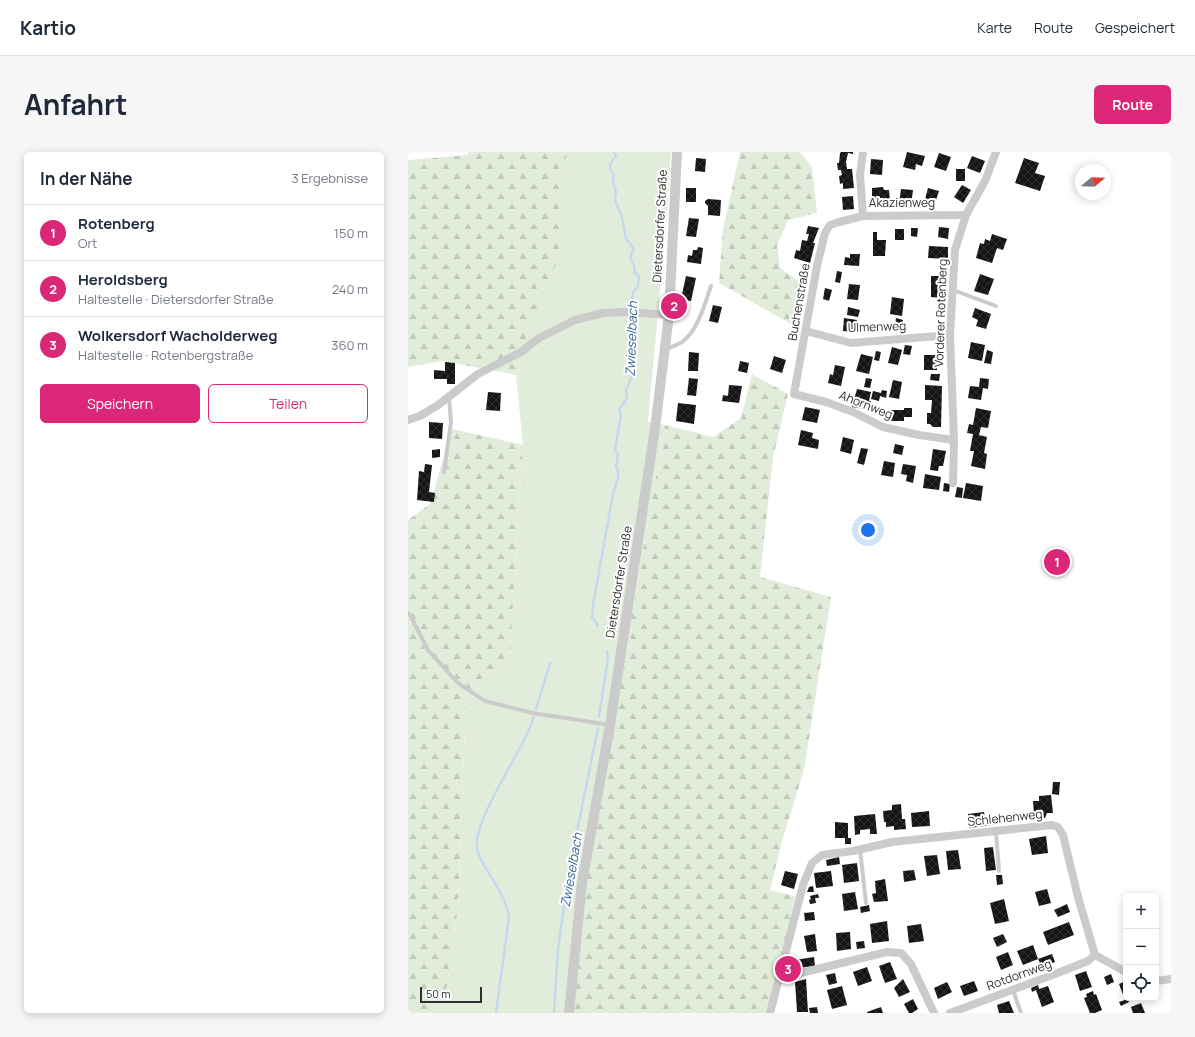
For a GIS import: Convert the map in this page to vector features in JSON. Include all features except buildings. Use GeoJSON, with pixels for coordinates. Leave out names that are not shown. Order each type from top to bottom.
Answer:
{"type":"FeatureCollection","features":[{"type":"Feature","properties":{"kind":"street","name":"Dietersdorfer Straße"},"geometry":{"type":"LineString","coordinates":[[569,1013],[582,883],[610,725],[655,428],[665,350],[669,315],[677,152]]}},
{"type":"Feature","properties":{"kind":"street"},"geometry":{"type":"LineString","coordinates":[[862,152],[860,175],[863,216]]}},
{"type":"Feature","properties":{"kind":"street","name":"Vorderer Rotenberg"},"geometry":{"type":"LineString","coordinates":[[953,483],[954,440],[950,335],[955,250],[966,215],[986,181],[996,152]]}},
{"type":"Feature","properties":{"kind":"street","name":"Akazienweg"},"geometry":{"type":"LineString","coordinates":[[839,222],[863,216],[966,215]]}},
{"type":"Feature","properties":{"kind":"street","name":"Buchenstraße"},"geometry":{"type":"LineString","coordinates":[[794,394],[817,266],[825,233],[830,226],[839,222]]}},
{"type":"Feature","properties":{"kind":"street"},"geometry":{"type":"LineString","coordinates":[[408,420],[420,416],[438,405],[478,374],[521,352],[538,338],[575,320],[603,313],[625,312],[669,315]]}},
{"type":"Feature","properties":{"kind":"street","name":"Ulmenweg"},"geometry":{"type":"LineString","coordinates":[[806,332],[851,343],[950,335]]}},
{"type":"Feature","properties":{"kind":"street","name":"Ahornweg"},"geometry":{"type":"LineString","coordinates":[[794,394],[826,402],[852,412],[883,427],[919,436],[954,440]]}},
{"type":"Feature","properties":{"kind":"street","name":"Schlehenweg"},"geometry":{"type":"LineString","coordinates":[[780,978],[804,885],[812,863],[822,855],[860,850],[892,842],[1052,825],[1058,827],[1063,835],[1078,897],[1095,955]]}},
{"type":"Feature","properties":{"kind":"street"},"geometry":{"type":"LineString","coordinates":[[770,1013],[780,978],[887,952],[901,953],[912,964],[934,1013]]}},
{"type":"Feature","properties":{"kind":"street"},"geometry":{"type":"LineString","coordinates":[[1095,955],[1123,970]]}},
{"type":"Feature","properties":{"kind":"street","name":"Rotdornweg"},"geometry":{"type":"LineString","coordinates":[[950,1013],[1088,961],[1095,955]]}},
{"type":"Feature","properties":{"kind":"street"},"geometry":{"type":"LineString","coordinates":[[1159,981],[1171,979]]}},
{"type":"Feature","properties":{"kind":"lane"},"geometry":{"type":"LineString","coordinates":[[665,350],[683,341],[696,326],[711,286]]}},
{"type":"Feature","properties":{"kind":"lane"},"geometry":{"type":"LineString","coordinates":[[953,290],[996,306]]}},
{"type":"Feature","properties":{"kind":"lane"},"geometry":{"type":"LineString","coordinates":[[444,472],[451,422],[449,396]]}},
{"type":"Feature","properties":{"kind":"lane"},"geometry":{"type":"LineString","coordinates":[[408,613],[428,650],[458,682],[485,701],[533,713],[610,725]]}},
{"type":"Feature","properties":{"kind":"lane"},"geometry":{"type":"LineString","coordinates":[[996,831],[999,871]]}},
{"type":"Feature","properties":{"kind":"lane"},"geometry":{"type":"LineString","coordinates":[[860,850],[866,903]]}},
{"type":"Feature","properties":{"kind":"lane"},"geometry":{"type":"LineString","coordinates":[[1013,990],[1021,1013]]}},
{"type":"Feature","properties":{"kind":"green space"},"geometry":{"type":"Polygon","coordinates":[[[468,152],[567,152],[561,196],[559,257],[532,319],[516,375],[442,361],[408,367],[408,160],[468,155],[468,152]]]}},
{"type":"Feature","properties":{"kind":"green space"},"geometry":{"type":"Polygon","coordinates":[[[567,152],[671,152],[666,226],[648,422],[665,425],[585,882],[574,1013],[443,1013],[458,907],[466,699],[510,658],[523,445],[516,375],[532,319],[561,196],[567,152]]]}},
{"type":"Feature","properties":{"kind":"green space"},"geometry":{"type":"Polygon","coordinates":[[[740,152],[800,152],[812,167],[817,213],[788,220],[777,246],[780,268],[803,284],[798,328],[719,283],[723,229],[740,152]]]}},
{"type":"Feature","properties":{"kind":"green space"},"geometry":{"type":"Polygon","coordinates":[[[752,374],[788,394],[773,457],[760,577],[831,597],[804,770],[782,841],[770,890],[795,896],[770,1013],[574,1013],[585,882],[665,425],[713,437],[741,418],[752,374]]]}},
{"type":"Feature","properties":{"kind":"green space"},"geometry":{"type":"Polygon","coordinates":[[[452,429],[523,445],[510,658],[466,699],[458,907],[443,1013],[408,1013],[408,520],[430,504],[452,429]]]}},
{"type":"Feature","properties":{"kind":"waterway","name":"Zwieselbach"},"geometry":{"type":"LineString","coordinates":[[598,626],[592,617],[593,605],[613,494],[618,480],[618,470],[616,467],[618,455],[615,449],[621,416],[619,410],[627,398],[626,390],[632,376],[632,353],[628,335],[633,292],[638,286],[639,276],[635,273],[634,265],[630,258],[634,248],[626,239],[622,217],[615,200],[616,193],[613,180],[614,175],[610,169],[610,164],[616,156],[614,152]]}},
{"type":"Feature","properties":{"kind":"waterway","name":"Zwieselbach"},"geometry":{"type":"LineString","coordinates":[[599,717],[608,658],[607,651]]}},
{"type":"Feature","properties":{"kind":"waterway"},"geometry":{"type":"LineString","coordinates":[[536,709],[550,663]]}},
{"type":"Feature","properties":{"kind":"waterway"},"geometry":{"type":"LineString","coordinates":[[496,1013],[509,917],[503,898],[478,854],[478,837],[488,808],[522,745],[534,716]]}},
{"type":"Feature","properties":{"kind":"waterway","name":"Zwieselbach"},"geometry":{"type":"LineString","coordinates":[[554,1013],[558,949],[569,871],[598,728]]}},
{"type":"Feature","properties":{"kind":"place","name":"Heroldsberg"},"geometry":{"type":"Point","coordinates":[674,306]}},
{"type":"Feature","properties":{"kind":"place","name":"Rotenberg"},"geometry":{"type":"Point","coordinates":[1057,562]}},
{"type":"Feature","properties":{"kind":"place","name":"Wolkersdorf Wacholderweg"},"geometry":{"type":"Point","coordinates":[788,969]}}]}
